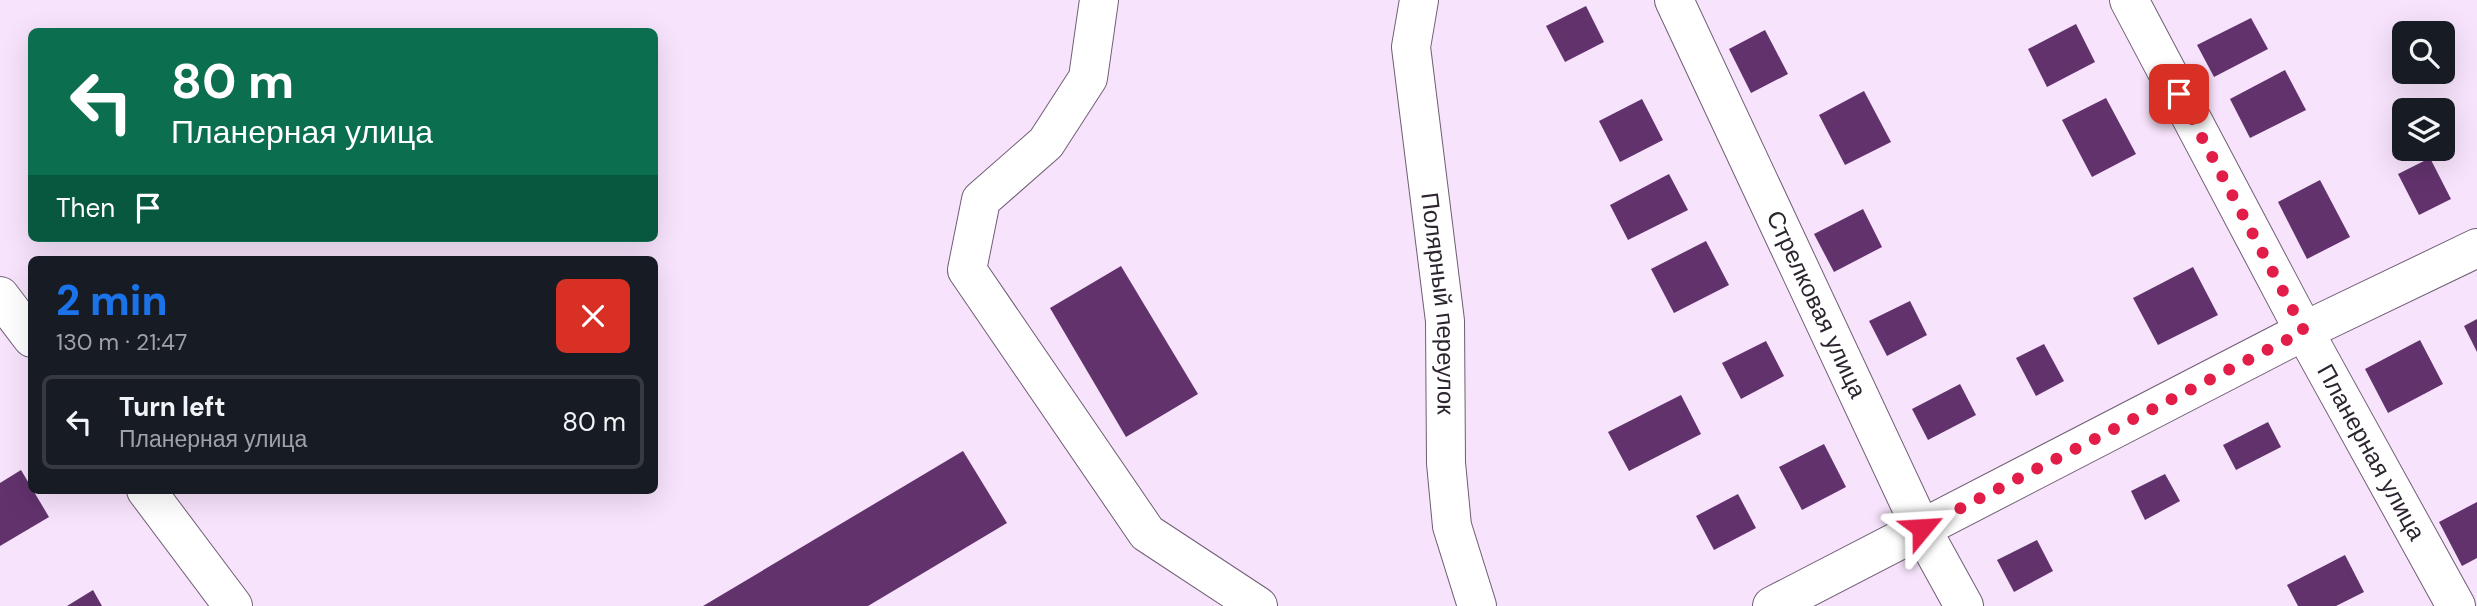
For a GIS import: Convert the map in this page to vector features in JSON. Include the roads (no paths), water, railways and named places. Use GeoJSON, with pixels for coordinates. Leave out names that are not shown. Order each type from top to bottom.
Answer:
{"type":"FeatureCollection","features":[{"type":"Feature","properties":{"kind":"street"},"geometry":{"type":"LineString","coordinates":[[1099,0],[1088,78],[1046,143],[981,200],[967,270],[1147,533],[1258,606]]}},
{"type":"Feature","properties":{"kind":"street","name":"Полярный переулок"},"geometry":{"type":"LineString","coordinates":[[1419,0],[1411,47],[1445,321],[1446,463],[1452,526],[1477,606]]}},
{"type":"Feature","properties":{"kind":"street","name":"Стрелковая улица"},"geometry":{"type":"LineString","coordinates":[[1674,0],[1922,528],[1964,606]]}},
{"type":"Feature","properties":{"kind":"street","name":"Планерная улица"},"geometry":{"type":"LineString","coordinates":[[2129,0],[2304,331],[2456,606]]}},
{"type":"Feature","properties":{"kind":"street"},"geometry":{"type":"LineString","coordinates":[[1772,606],[2304,331],[2477,248]]}},
{"type":"Feature","properties":{"kind":"street"},"geometry":{"type":"LineString","coordinates":[[0,296],[28,333]]}},
{"type":"Feature","properties":{"kind":"street"},"geometry":{"type":"LineString","coordinates":[[149,494],[233,606]]}}]}
